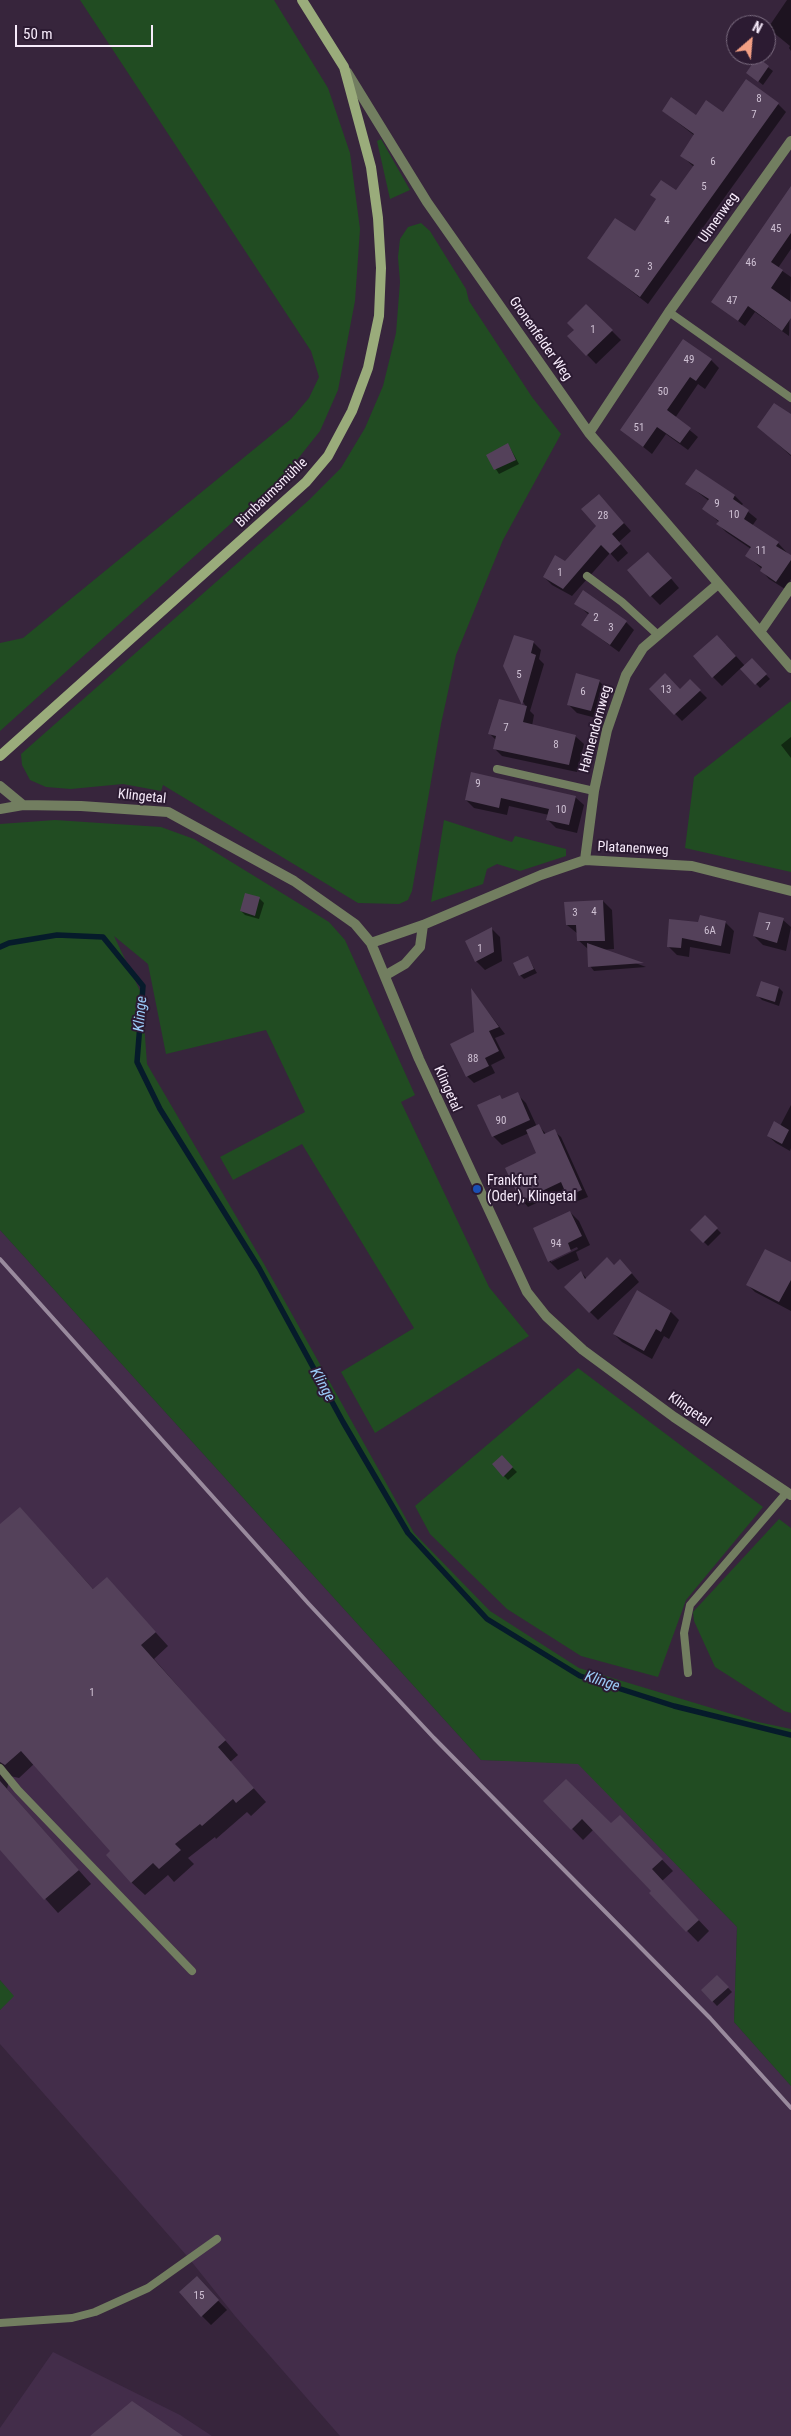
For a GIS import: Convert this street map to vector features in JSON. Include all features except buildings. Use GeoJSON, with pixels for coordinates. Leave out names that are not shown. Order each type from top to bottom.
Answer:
{"type":"FeatureCollection","features":[{"type":"Feature","properties":{"kind":"main road","name":"Gronenfelder Weg"},"geometry":{"type":"LineString","coordinates":[[302,0],[344,67]]}},
{"type":"Feature","properties":{"kind":"main road","name":"Birnbaumsmühle"},"geometry":{"type":"LineString","coordinates":[[0,756],[306,482],[328,456],[352,411],[368,368],[379,316],[381,268],[378,218],[371,167],[344,67]]}},
{"type":"Feature","properties":{"kind":"street","name":"Gronenfelder Weg"},"geometry":{"type":"LineString","coordinates":[[344,67],[427,202],[588,433],[791,668]]}},
{"type":"Feature","properties":{"kind":"street","name":"Ulmenweg"},"geometry":{"type":"LineString","coordinates":[[588,433],[669,312],[791,141]]}},
{"type":"Feature","properties":{"kind":"street","name":"Hahnendornweg"},"geometry":{"type":"LineString","coordinates":[[586,860],[594,791],[607,730],[626,675],[643,648],[718,584]]}},
{"type":"Feature","properties":{"kind":"street"},"geometry":{"type":"LineString","coordinates":[[760,632],[791,586]]}},
{"type":"Feature","properties":{"kind":"street"},"geometry":{"type":"LineString","coordinates":[[0,786],[24,805]]}},
{"type":"Feature","properties":{"kind":"street","name":"Klingetal"},"geometry":{"type":"LineString","coordinates":[[0,809],[24,805],[80,806],[168,812],[294,881],[355,924],[371,943],[386,975],[419,1059],[526,1292],[546,1316],[583,1350],[674,1417],[789,1494]]}},
{"type":"Feature","properties":{"kind":"street","name":"Platanenweg"},"geometry":{"type":"LineString","coordinates":[[371,943],[422,925],[541,875],[586,860],[692,866],[791,891]]}},
{"type":"Feature","properties":{"kind":"street"},"geometry":{"type":"LineString","coordinates":[[386,975],[405,964],[420,947],[422,925]]}},
{"type":"Feature","properties":{"kind":"lane"},"geometry":{"type":"LineString","coordinates":[[669,312],[791,398]]}},
{"type":"Feature","properties":{"kind":"lane"},"geometry":{"type":"LineString","coordinates":[[587,576],[622,602],[658,635]]}},
{"type":"Feature","properties":{"kind":"lane"},"geometry":{"type":"LineString","coordinates":[[497,769],[594,791]]}},
{"type":"Feature","properties":{"kind":"lane"},"geometry":{"type":"LineString","coordinates":[[688,1673],[684,1633],[690,1605],[789,1494]]}},
{"type":"Feature","properties":{"kind":"lane"},"geometry":{"type":"LineString","coordinates":[[0,1768],[18,1790],[192,1971]]}},
{"type":"Feature","properties":{"kind":"lane"},"geometry":{"type":"LineString","coordinates":[[0,2323],[72,2318],[95,2312],[148,2288],[217,2239]]}},
{"type":"Feature","properties":{"kind":"shaded area"},"geometry":{"type":"Polygon","coordinates":[[[0,1230],[481,1760],[578,1763],[737,1927],[734,2022],[791,2086],[791,2436],[340,2436],[235,2316],[187,2256],[0,2044],[0,2010],[13,1996],[0,1980],[0,1230]]]}},
{"type":"Feature","properties":{"kind":"shaded area"},"geometry":{"type":"Polygon","coordinates":[[[53,2352],[180,2415],[212,2436],[0,2436],[0,2428],[53,2352]]]}},
{"type":"Feature","properties":{"kind":"green space"},"geometry":{"type":"Polygon","coordinates":[[[80,0],[274,0],[328,88],[350,153],[360,229],[355,301],[338,390],[320,431],[285,475],[0,731],[0,643],[23,638],[291,419],[309,398],[319,377],[311,351],[80,0]]]}},
{"type":"Feature","properties":{"kind":"green space"},"geometry":{"type":"Polygon","coordinates":[[[381,139],[410,190],[390,199],[377,141],[381,139]]]}},
{"type":"Feature","properties":{"kind":"green space"},"geometry":{"type":"Polygon","coordinates":[[[421,223],[430,231],[466,289],[469,301],[532,397],[561,434],[503,540],[456,655],[441,724],[412,891],[408,900],[399,904],[358,903],[163,785],[161,791],[123,784],[71,789],[46,787],[30,780],[22,765],[21,754],[309,500],[341,468],[365,428],[383,386],[396,333],[400,282],[398,257],[400,239],[408,227],[421,223]]]}},
{"type":"Feature","properties":{"kind":"green space"},"geometry":{"type":"Polygon","coordinates":[[[791,701],[791,872],[685,848],[694,777],[791,701]]]}},
{"type":"Feature","properties":{"kind":"green space"},"geometry":{"type":"Polygon","coordinates":[[[55,820],[161,827],[194,839],[329,922],[345,940],[415,1095],[401,1102],[489,1287],[529,1336],[375,1433],[341,1372],[414,1328],[302,1144],[233,1180],[220,1157],[305,1112],[266,1030],[166,1054],[148,964],[114,936],[142,995],[147,1064],[264,1264],[414,1533],[490,1611],[579,1668],[758,1722],[791,1729],[791,2086],[734,2022],[737,1927],[578,1764],[481,1760],[0,1230],[0,824],[55,820]]]}},
{"type":"Feature","properties":{"kind":"green space"},"geometry":{"type":"Polygon","coordinates":[[[444,820],[512,842],[515,836],[566,849],[566,856],[520,871],[497,864],[487,869],[483,884],[431,902],[444,820]]]}},
{"type":"Feature","properties":{"kind":"green space"},"geometry":{"type":"Polygon","coordinates":[[[578,1368],[763,1507],[686,1600],[658,1677],[581,1656],[507,1609],[430,1534],[415,1506],[578,1368]]]}},
{"type":"Feature","properties":{"kind":"green space"},"geometry":{"type":"Polygon","coordinates":[[[779,1519],[791,1528],[791,1713],[784,1711],[715,1667],[694,1621],[693,1612],[779,1519]]]}},
{"type":"Feature","properties":{"kind":"green space"},"geometry":{"type":"Polygon","coordinates":[[[0,1980],[14,1996],[0,2010],[0,1980]]]}},
{"type":"Feature","properties":{"kind":"waterway","name":"Klinge"},"geometry":{"type":"LineString","coordinates":[[0,947],[9,943],[57,935],[103,937],[143,986],[137,1062],[160,1109],[259,1268],[343,1422],[408,1533],[487,1619],[580,1676],[674,1706],[791,1735]]}},
{"type":"Feature","properties":{"kind":"railway"},"geometry":{"type":"LineString","coordinates":[[0,1259],[308,1603],[434,1738],[710,2018],[791,2108]]}},
{"type":"Feature","properties":{"kind":"place","name":"Frankfurt (Oder), Klingetal"},"geometry":{"type":"Point","coordinates":[477,1189]}}]}
